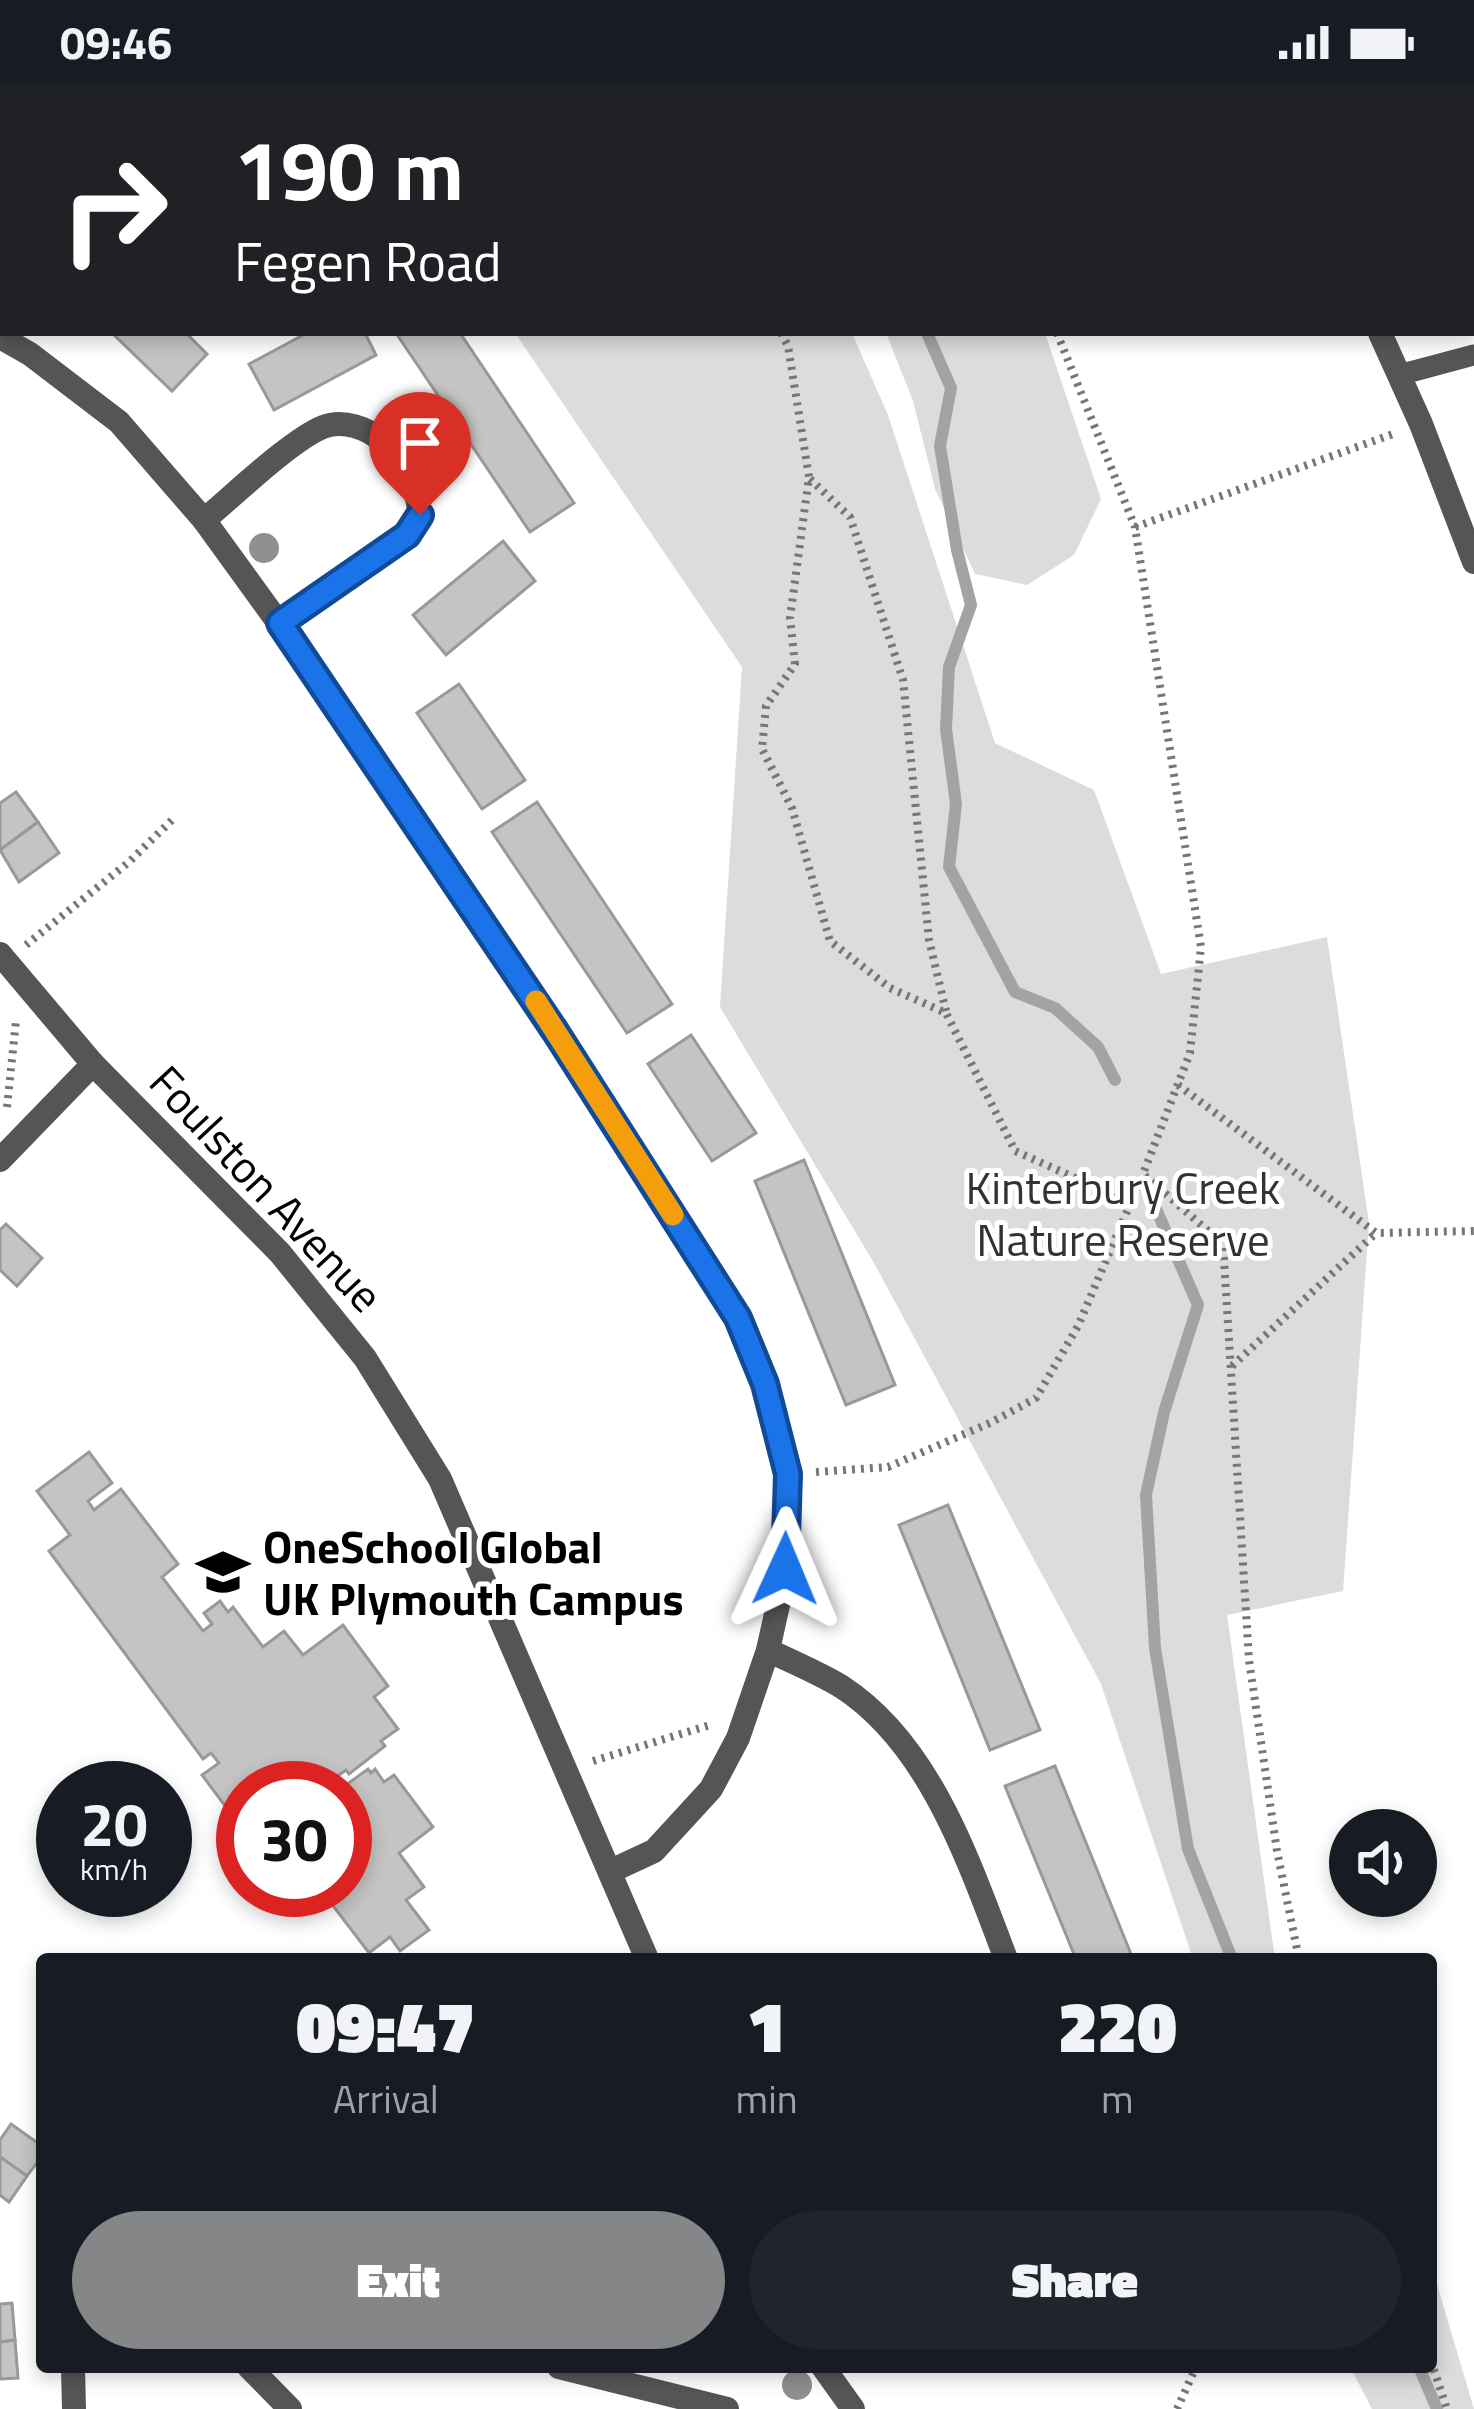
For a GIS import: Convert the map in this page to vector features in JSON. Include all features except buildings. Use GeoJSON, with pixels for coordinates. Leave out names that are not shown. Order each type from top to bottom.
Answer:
{"type":"FeatureCollection","features":[{"type":"Feature","properties":{"kind":"street"},"geometry":{"type":"LineString","coordinates":[[1381,336],[1474,562]]}},
{"type":"Feature","properties":{"kind":"street"},"geometry":{"type":"LineString","coordinates":[[0,337],[30,354],[118,422],[204,520],[280,623],[542,1011],[738,1318],[765,1384],[788,1474],[785,1569],[768,1650],[746,1714],[711,1790],[655,1851],[611,1871]]}},
{"type":"Feature","properties":{"kind":"street"},"geometry":{"type":"LineString","coordinates":[[204,520],[324,427],[350,424],[377,436],[399,458],[416,484],[420,515],[407,535],[280,623]]}},
{"type":"Feature","properties":{"kind":"street","name":"Foulston Avenue"},"geometry":{"type":"LineString","coordinates":[[8,964],[93,1064],[280,1253],[365,1358],[440,1479],[645,1953]]}},
{"type":"Feature","properties":{"kind":"street"},"geometry":{"type":"LineString","coordinates":[[1,1158],[93,1064]]}},
{"type":"Feature","properties":{"kind":"street"},"geometry":{"type":"LineString","coordinates":[[768,1650],[843,1688],[889,1726],[939,1804],[975,1876],[1004,1953]]}},
{"type":"Feature","properties":{"kind":"street"},"geometry":{"type":"LineString","coordinates":[[73,2373],[74,2409]]}},
{"type":"Feature","properties":{"kind":"street"},"geometry":{"type":"LineString","coordinates":[[255,2373],[290,2409]]}},
{"type":"Feature","properties":{"kind":"street"},"geometry":{"type":"LineString","coordinates":[[583,2373],[727,2409]]}},
{"type":"Feature","properties":{"kind":"street"},"geometry":{"type":"LineString","coordinates":[[828,2373],[853,2409]]}},
{"type":"Feature","properties":{"kind":"lane"},"geometry":{"type":"LineString","coordinates":[[1400,375],[1474,355]]}},
{"type":"Feature","properties":{"kind":"path"},"geometry":{"type":"LineString","coordinates":[[783,336],[809,478],[790,618],[795,664],[766,706],[762,749],[792,808],[830,941],[890,988],[946,1013]]}},
{"type":"Feature","properties":{"kind":"path"},"geometry":{"type":"LineString","coordinates":[[788,1474],[888,1466],[1036,1398],[1078,1327],[1190,1053],[1201,947],[1135,527],[1058,336]]}},
{"type":"Feature","properties":{"kind":"path"},"geometry":{"type":"LineString","coordinates":[[1135,527],[1421,424]]}},
{"type":"Feature","properties":{"kind":"path"},"geometry":{"type":"LineString","coordinates":[[809,478],[850,517],[903,680],[929,940],[946,1013],[1015,1151],[1132,1198]]}},
{"type":"Feature","properties":{"kind":"path"},"geometry":{"type":"LineString","coordinates":[[1,1158],[8,964],[130,862],[174,818]]}},
{"type":"Feature","properties":{"kind":"path"},"geometry":{"type":"LineString","coordinates":[[1178,1085],[1376,1233],[1474,1231]]}},
{"type":"Feature","properties":{"kind":"path"},"geometry":{"type":"LineString","coordinates":[[1143,1174],[1223,1244],[1249,1660],[1276,1851],[1298,1953]]}},
{"type":"Feature","properties":{"kind":"path"},"geometry":{"type":"LineString","coordinates":[[1231,1367],[1376,1233]]}},
{"type":"Feature","properties":{"kind":"path"},"geometry":{"type":"LineString","coordinates":[[566,1769],[746,1714]]}},
{"type":"Feature","properties":{"kind":"path"},"geometry":{"type":"LineString","coordinates":[[1177,2409],[1193,2373]]}},
{"type":"Feature","properties":{"kind":"path"},"geometry":{"type":"LineString","coordinates":[[1435,2373],[1447,2409]]}},
{"type":"Feature","properties":{"kind":"green space","name":"Kinterbury Creek Nature Reserve"},"geometry":{"type":"Polygon","coordinates":[[[517,336],[853,336],[888,415],[995,743],[1094,790],[1161,974],[1327,937],[1369,1223],[1343,1591],[1227,1615],[1274,1953],[1191,1953],[1101,1684],[874,1263],[720,1007],[742,667],[517,336]]]}},
{"type":"Feature","properties":{"kind":"green space"},"geometry":{"type":"Polygon","coordinates":[[[887,336],[1046,336],[1101,499],[1074,555],[1027,585],[975,574],[935,489],[913,401],[887,336]]]}},
{"type":"Feature","properties":{"kind":"green space"},"geometry":{"type":"Polygon","coordinates":[[[1437,2284],[1474,2409],[1372,2409],[1353,2373],[1437,2373],[1437,2284]]]}},
{"type":"Feature","properties":{"kind":"waterway"},"geometry":{"type":"LineString","coordinates":[[928,336],[951,388],[940,446],[971,605],[949,667],[946,729],[956,804],[949,867],[1015,992],[1055,1008],[1098,1047],[1115,1080]]}},
{"type":"Feature","properties":{"kind":"waterway"},"geometry":{"type":"LineString","coordinates":[[1153,1202],[1198,1305],[1164,1412],[1146,1495],[1155,1648],[1188,1849],[1230,1953]]}},
{"type":"Feature","properties":{"kind":"waterway"},"geometry":{"type":"LineString","coordinates":[[1422,2373],[1437,2409]]}},
{"type":"Feature","properties":{"kind":"slow traffic"},"geometry":{"type":"LineString","coordinates":[[536,1001],[673,1215]]}},
{"type":"Feature","properties":{"kind":"place","name":"OneSchool Global UK Plymouth Campus"},"geometry":{"type":"Point","coordinates":[223,1572]}},
{"type":"Feature","properties":{"kind":"route"},"geometry":{"type":"LineString","coordinates":[[420,515],[407,535],[280,623],[555,1031],[738,1318],[765,1384],[788,1474],[785,1569]]}}]}
